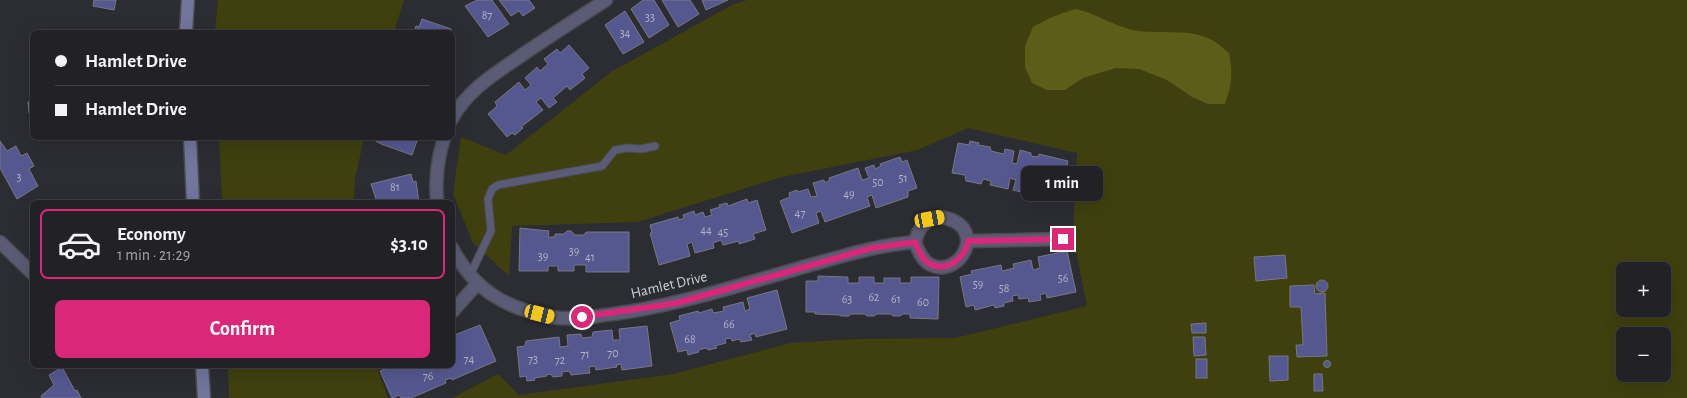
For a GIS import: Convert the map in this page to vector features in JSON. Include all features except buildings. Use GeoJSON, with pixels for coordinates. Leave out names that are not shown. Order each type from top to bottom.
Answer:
{"type":"FeatureCollection","features":[{"type":"Feature","properties":{"kind":"main road"},"geometry":{"type":"LineString","coordinates":[[186,30],[188,0]]}},
{"type":"Feature","properties":{"kind":"main road"},"geometry":{"type":"LineString","coordinates":[[190,140],[193,200]]}},
{"type":"Feature","properties":{"kind":"main road"},"geometry":{"type":"LineString","coordinates":[[202,368],[204,398]]}},
{"type":"Feature","properties":{"kind":"street"},"geometry":{"type":"LineString","coordinates":[[455,114],[475,90],[494,74],[606,0]]}},
{"type":"Feature","properties":{"kind":"street"},"geometry":{"type":"LineString","coordinates":[[437,200],[435,184],[444,140]]}},
{"type":"Feature","properties":{"kind":"street"},"geometry":{"type":"LineString","coordinates":[[940,217],[958,223],[965,231],[968,241],[966,249],[956,263],[942,266],[931,265],[921,256],[915,242],[918,232],[924,223],[930,219],[940,217]]}},
{"type":"Feature","properties":{"kind":"street"},"geometry":{"type":"LineString","coordinates":[[968,241],[1063,239]]}},
{"type":"Feature","properties":{"kind":"street"},"geometry":{"type":"LineString","coordinates":[[0,242],[30,271]]}},
{"type":"Feature","properties":{"kind":"street","name":"Hamlet Drive"},"geometry":{"type":"LineString","coordinates":[[455,252],[474,280],[498,299],[526,310],[553,317],[582,317],[677,303],[872,248],[915,242]]}},
{"type":"Feature","properties":{"kind":"street"},"geometry":{"type":"LineString","coordinates":[[455,308],[474,280]]}},
{"type":"Feature","properties":{"kind":"lane"},"geometry":{"type":"LineString","coordinates":[[474,280],[490,231],[488,199],[492,189],[498,185],[602,166],[614,150],[627,148],[642,149],[655,146]]}},
{"type":"Feature","properties":{"kind":"shaded area"},"geometry":{"type":"Polygon","coordinates":[[[218,0],[404,0],[395,30],[215,30],[218,0]]]}},
{"type":"Feature","properties":{"kind":"shaded area"},"geometry":{"type":"Polygon","coordinates":[[[747,0],[1687,0],[1687,398],[452,398],[498,374],[519,395],[673,374],[790,343],[855,339],[955,338],[1087,306],[1073,237],[1077,153],[968,128],[918,150],[782,177],[637,222],[512,226],[509,276],[473,243],[453,194],[461,137],[506,155],[611,72],[732,5],[747,0]]]}},
{"type":"Feature","properties":{"kind":"shaded area"},"geometry":{"type":"Polygon","coordinates":[[[1075,9],[1129,29],[1149,32],[1190,33],[1200,35],[1215,42],[1229,53],[1231,78],[1225,104],[1208,104],[1192,97],[1167,80],[1139,69],[1116,68],[1083,78],[1065,90],[1047,90],[1032,83],[1025,67],[1025,46],[1033,27],[1052,17],[1075,9]]]}},
{"type":"Feature","properties":{"kind":"shaded area"},"geometry":{"type":"Polygon","coordinates":[[[219,140],[364,140],[355,179],[354,200],[222,200],[219,140]]]}},
{"type":"Feature","properties":{"kind":"shaded area"},"geometry":{"type":"Polygon","coordinates":[[[228,368],[377,368],[388,398],[229,398],[228,368]]]}},
{"type":"Feature","properties":{"kind":"route"},"geometry":{"type":"LineString","coordinates":[[582,317],[677,303],[872,248],[896,244],[915,242],[921,256],[931,265],[942,266],[956,263],[966,249],[968,241],[1063,239]]}}]}
